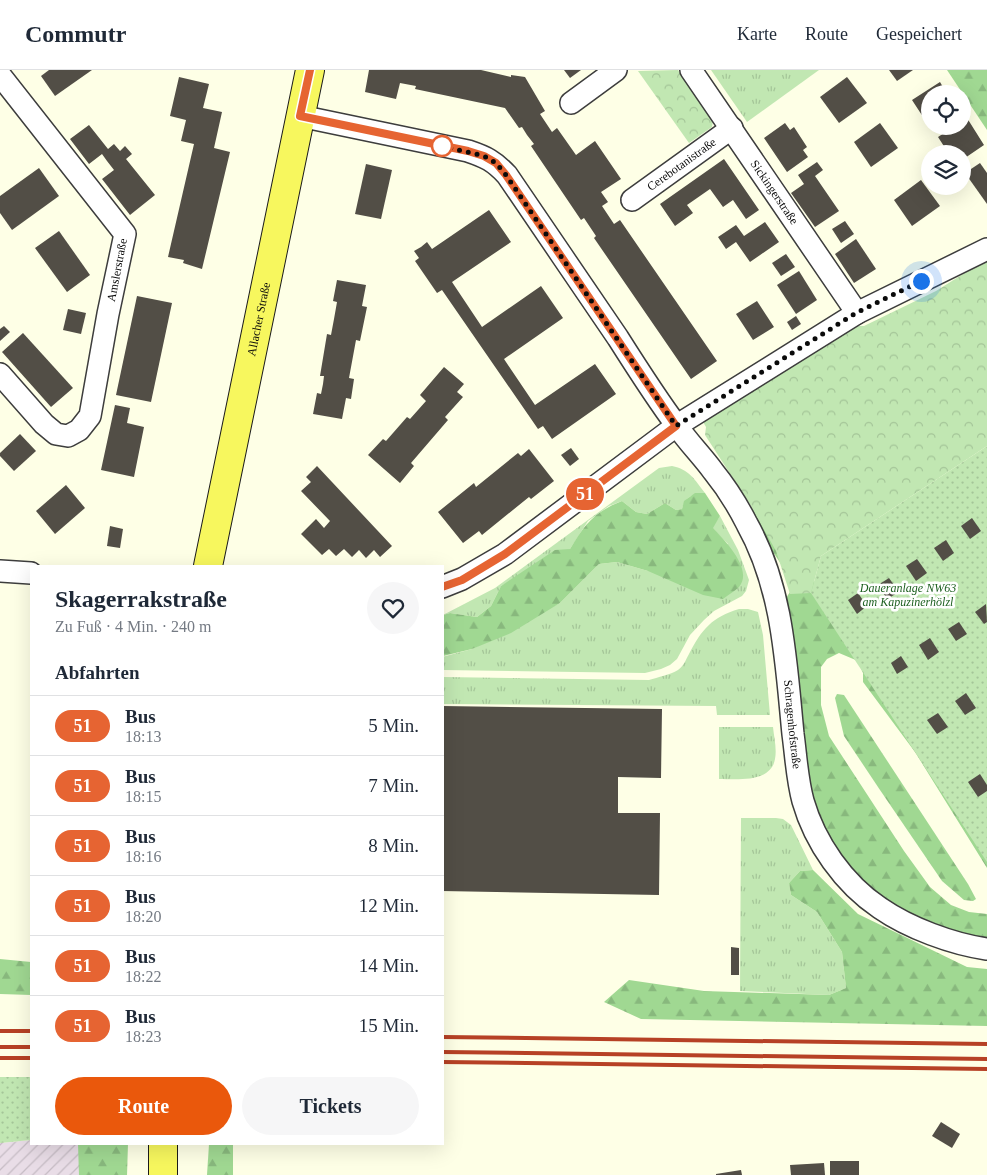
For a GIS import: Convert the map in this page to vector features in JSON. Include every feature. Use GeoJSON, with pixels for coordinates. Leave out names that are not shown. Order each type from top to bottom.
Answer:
{"type":"FeatureCollection","features":[{"type":"Feature","properties":{"kind":"main road","name":"Allacher Straße"},"geometry":{"type":"LineString","coordinates":[[208,565],[310,70]]}},
{"type":"Feature","properties":{"kind":"main road"},"geometry":{"type":"LineString","coordinates":[[163,1145],[163,1175]]}},
{"type":"Feature","properties":{"kind":"street"},"geometry":{"type":"LineString","coordinates":[[572,103],[616,70]]}},
{"type":"Feature","properties":{"kind":"street","name":"Sickingerstraße"},"geometry":{"type":"LineString","coordinates":[[691,70],[856,313]]}},
{"type":"Feature","properties":{"kind":"street","name":"Amslerstraße"},"geometry":{"type":"LineString","coordinates":[[0,75],[125,234],[108,314],[90,416],[79,430],[68,436],[56,434],[44,424],[0,374]]}},
{"type":"Feature","properties":{"kind":"street","name":"Schragenhofstraße"},"geometry":{"type":"LineString","coordinates":[[300,116],[468,151],[484,156],[496,163],[506,175],[559,250],[676,426],[715,473],[748,524],[765,563],[776,600],[782,632],[796,762],[802,799],[812,826],[824,849],[845,877],[866,899],[896,919],[973,947],[987,948]]}},
{"type":"Feature","properties":{"kind":"street","name":"Cerebotanistraße"},"geometry":{"type":"LineString","coordinates":[[632,200],[732,128]]}},
{"type":"Feature","properties":{"kind":"street"},"geometry":{"type":"LineString","coordinates":[[444,586],[462,580],[505,554],[676,426],[856,313],[987,249]]}},
{"type":"Feature","properties":{"kind":"street"},"geometry":{"type":"LineString","coordinates":[[0,571],[30,573]]}},
{"type":"Feature","properties":{"kind":"shaded area"},"geometry":{"type":"Polygon","coordinates":[[[30,1140],[30,1145],[120,1145],[119,1175],[0,1175],[0,1143],[30,1140]]]}},
{"type":"Feature","properties":{"kind":"green space"},"geometry":{"type":"Polygon","coordinates":[[[678,70],[713,120],[712,127],[689,143],[638,71],[678,70]]]}},
{"type":"Feature","properties":{"kind":"green space"},"geometry":{"type":"Polygon","coordinates":[[[711,70],[819,70],[747,122],[711,70]]]}},
{"type":"Feature","properties":{"kind":"green space"},"geometry":{"type":"Polygon","coordinates":[[[947,70],[987,70],[987,130],[971,106],[971,85],[957,85],[947,70]]]}},
{"type":"Feature","properties":{"kind":"green space"},"geometry":{"type":"Polygon","coordinates":[[[987,259],[987,446],[821,556],[811,593],[790,594],[776,551],[749,503],[705,435],[706,427],[699,415],[848,326],[864,326],[936,291],[987,259]]]}},
{"type":"Feature","properties":{"kind":"green space","name":"Daueranlage NW63 am Kapuzinerhölzl"},"geometry":{"type":"Polygon","coordinates":[[[987,446],[987,862],[811,593],[821,556],[987,446]]]}},
{"type":"Feature","properties":{"kind":"green space"},"geometry":{"type":"Polygon","coordinates":[[[678,467],[687,472],[705,493],[690,496],[685,501],[682,509],[676,510],[665,503],[647,514],[636,512],[622,501],[609,506],[588,521],[570,549],[501,586],[491,606],[477,617],[450,613],[444,615],[495,588],[659,468],[678,467]]]}},
{"type":"Feature","properties":{"kind":"green space"},"geometry":{"type":"Polygon","coordinates":[[[695,493],[705,493],[720,516],[713,528],[736,555],[740,564],[743,580],[739,587],[723,599],[703,595],[648,571],[617,562],[599,564],[560,603],[511,633],[472,649],[444,656],[444,615],[450,613],[477,617],[491,606],[501,586],[555,550],[570,549],[581,532],[597,514],[622,501],[636,512],[647,514],[665,503],[676,510],[682,509],[684,501],[695,493]]]}},
{"type":"Feature","properties":{"kind":"green space"},"geometry":{"type":"Polygon","coordinates":[[[755,501],[987,815],[987,868],[915,752],[863,682],[863,673],[858,661],[839,653],[827,659],[821,667],[821,705],[829,736],[904,851],[930,887],[951,905],[969,912],[987,914],[987,938],[966,934],[907,916],[858,880],[825,837],[812,806],[786,598],[790,592],[785,570],[753,522],[755,501]]]}},
{"type":"Feature","properties":{"kind":"green space"},"geometry":{"type":"Polygon","coordinates":[[[720,516],[738,550],[749,580],[746,591],[742,596],[714,611],[704,620],[690,635],[677,659],[670,665],[645,673],[444,670],[444,656],[472,649],[560,603],[599,564],[617,562],[648,571],[728,544],[712,528],[720,516]]]}},
{"type":"Feature","properties":{"kind":"green space"},"geometry":{"type":"Polygon","coordinates":[[[748,609],[758,612],[763,635],[770,715],[717,715],[716,706],[444,704],[444,677],[649,680],[668,675],[682,667],[703,631],[715,620],[730,612],[748,609]]]}},
{"type":"Feature","properties":{"kind":"green space"},"geometry":{"type":"Polygon","coordinates":[[[837,694],[844,695],[976,899],[973,901],[964,900],[942,881],[880,790],[844,736],[835,698],[837,694]]]}},
{"type":"Feature","properties":{"kind":"green space"},"geometry":{"type":"Polygon","coordinates":[[[719,727],[773,727],[776,751],[772,767],[760,776],[752,778],[719,779],[719,727]]]}},
{"type":"Feature","properties":{"kind":"green space"},"geometry":{"type":"Polygon","coordinates":[[[741,818],[776,818],[783,819],[791,825],[813,870],[800,871],[789,883],[791,895],[817,912],[842,952],[846,988],[829,995],[740,991],[741,818]]]}},
{"type":"Feature","properties":{"kind":"green space"},"geometry":{"type":"Polygon","coordinates":[[[813,870],[858,914],[967,967],[987,969],[987,1026],[641,1019],[604,1002],[629,980],[704,991],[829,995],[846,988],[842,952],[817,912],[791,895],[789,883],[800,871],[813,870]]]}},
{"type":"Feature","properties":{"kind":"green space"},"geometry":{"type":"Polygon","coordinates":[[[0,959],[30,962],[30,995],[0,994],[0,959]]]}},
{"type":"Feature","properties":{"kind":"green space"},"geometry":{"type":"Polygon","coordinates":[[[0,1077],[30,1077],[30,1140],[0,1143],[0,1077]]]}},
{"type":"Feature","properties":{"kind":"green space"},"geometry":{"type":"Polygon","coordinates":[[[78,1145],[128,1145],[127,1175],[79,1175],[78,1145]]]}},
{"type":"Feature","properties":{"kind":"green space"},"geometry":{"type":"Polygon","coordinates":[[[209,1145],[233,1145],[233,1175],[207,1175],[209,1145]]]}},
{"type":"Feature","properties":{"kind":"building"},"geometry":{"type":"Polygon","coordinates":[[[49,70],[92,70],[55,96],[41,76],[49,70]]]}},
{"type":"Feature","properties":{"kind":"building"},"geometry":{"type":"Polygon","coordinates":[[[369,70],[481,70],[511,77],[511,75],[525,77],[545,111],[540,114],[552,132],[557,128],[576,155],[595,141],[621,179],[601,192],[608,202],[602,206],[614,224],[620,220],[717,361],[691,379],[594,238],[596,236],[584,218],[581,220],[531,146],[534,144],[522,127],[519,128],[505,108],[415,89],[416,86],[400,83],[396,99],[365,92],[369,70]]]}},
{"type":"Feature","properties":{"kind":"building"},"geometry":{"type":"Polygon","coordinates":[[[564,70],[581,70],[570,78],[564,70]]]}},
{"type":"Feature","properties":{"kind":"building"},"geometry":{"type":"Polygon","coordinates":[[[889,70],[913,70],[897,81],[889,70]]]}},
{"type":"Feature","properties":{"kind":"building"},"geometry":{"type":"Polygon","coordinates":[[[179,77],[209,84],[203,108],[222,112],[214,148],[230,152],[202,269],[183,263],[184,260],[168,257],[194,144],[181,141],[186,120],[170,116],[179,77]]]}},
{"type":"Feature","properties":{"kind":"building"},"geometry":{"type":"Polygon","coordinates":[[[847,77],[867,103],[839,123],[820,97],[847,77]]]}},
{"type":"Feature","properties":{"kind":"building"},"geometry":{"type":"Polygon","coordinates":[[[921,94],[921,114],[912,100],[921,94]]]}},
{"type":"Feature","properties":{"kind":"building"},"geometry":{"type":"Polygon","coordinates":[[[785,123],[790,130],[794,127],[807,147],[803,150],[808,157],[787,172],[764,138],[785,123]]]}},
{"type":"Feature","properties":{"kind":"building"},"geometry":{"type":"Polygon","coordinates":[[[880,123],[898,148],[871,167],[854,142],[880,123]]]}},
{"type":"Feature","properties":{"kind":"building"},"geometry":{"type":"Polygon","coordinates":[[[971,124],[984,145],[971,154],[971,145],[943,145],[938,137],[941,135],[971,135],[971,124]]]}},
{"type":"Feature","properties":{"kind":"building"},"geometry":{"type":"Polygon","coordinates":[[[89,125],[108,149],[114,144],[120,151],[125,146],[132,154],[126,159],[155,195],[130,215],[102,179],[114,170],[102,154],[89,164],[70,139],[89,125]]]}},
{"type":"Feature","properties":{"kind":"building"},"geometry":{"type":"Polygon","coordinates":[[[724,159],[759,210],[746,219],[733,200],[723,207],[710,189],[687,205],[693,213],[675,226],[660,204],[724,159]]]}},
{"type":"Feature","properties":{"kind":"building"},"geometry":{"type":"Polygon","coordinates":[[[817,162],[823,170],[815,176],[839,211],[815,227],[791,193],[804,184],[798,175],[817,162]]]}},
{"type":"Feature","properties":{"kind":"building"},"geometry":{"type":"Polygon","coordinates":[[[980,163],[987,173],[987,204],[971,181],[971,169],[980,163]]]}},
{"type":"Feature","properties":{"kind":"building"},"geometry":{"type":"Polygon","coordinates":[[[366,164],[392,170],[381,219],[355,214],[366,164]]]}},
{"type":"Feature","properties":{"kind":"building"},"geometry":{"type":"Polygon","coordinates":[[[39,168],[59,196],[12,230],[0,213],[0,196],[39,168]]]}},
{"type":"Feature","properties":{"kind":"building"},"geometry":{"type":"Polygon","coordinates":[[[921,180],[921,195],[932,195],[940,206],[912,226],[894,200],[921,180]]]}},
{"type":"Feature","properties":{"kind":"building"},"geometry":{"type":"Polygon","coordinates":[[[489,210],[511,242],[452,282],[482,327],[541,286],[563,318],[504,359],[535,405],[595,364],[616,394],[552,439],[543,426],[538,429],[442,290],[437,293],[415,261],[419,258],[414,251],[427,242],[432,249],[489,210]]]}},
{"type":"Feature","properties":{"kind":"building"},"geometry":{"type":"Polygon","coordinates":[[[845,221],[854,234],[841,243],[832,229],[845,221]]]}},
{"type":"Feature","properties":{"kind":"building"},"geometry":{"type":"Polygon","coordinates":[[[765,222],[779,242],[750,262],[736,242],[726,249],[718,237],[736,225],[744,236],[765,222]]]}},
{"type":"Feature","properties":{"kind":"building"},"geometry":{"type":"Polygon","coordinates":[[[59,231],[90,275],[67,292],[35,248],[59,231]]]}},
{"type":"Feature","properties":{"kind":"building"},"geometry":{"type":"Polygon","coordinates":[[[856,239],[876,269],[854,283],[835,254],[856,239]]]}},
{"type":"Feature","properties":{"kind":"building"},"geometry":{"type":"Polygon","coordinates":[[[786,254],[795,267],[781,276],[772,263],[786,254]]]}},
{"type":"Feature","properties":{"kind":"building"},"geometry":{"type":"Polygon","coordinates":[[[799,271],[817,300],[796,314],[777,285],[799,271]]]}},
{"type":"Feature","properties":{"kind":"building"},"geometry":{"type":"Polygon","coordinates":[[[337,280],[366,285],[362,306],[367,307],[360,341],[356,340],[349,378],[354,379],[351,399],[346,398],[342,419],[313,414],[317,393],[321,394],[323,384],[324,376],[320,376],[327,334],[331,335],[334,319],[337,302],[333,301],[337,280]]]}},
{"type":"Feature","properties":{"kind":"building"},"geometry":{"type":"Polygon","coordinates":[[[137,296],[172,303],[151,402],[116,395],[137,296]]]}},
{"type":"Feature","properties":{"kind":"building"},"geometry":{"type":"Polygon","coordinates":[[[757,301],[774,327],[753,340],[736,314],[757,301]]]}},
{"type":"Feature","properties":{"kind":"building"},"geometry":{"type":"Polygon","coordinates":[[[68,309],[86,313],[81,334],[63,330],[68,309]]]}},
{"type":"Feature","properties":{"kind":"building"},"geometry":{"type":"Polygon","coordinates":[[[796,316],[801,324],[792,330],[787,322],[796,316]]]}},
{"type":"Feature","properties":{"kind":"building"},"geometry":{"type":"Polygon","coordinates":[[[4,326],[10,332],[0,341],[0,329],[4,326]]]}},
{"type":"Feature","properties":{"kind":"building"},"geometry":{"type":"Polygon","coordinates":[[[23,333],[73,388],[51,407],[2,352],[23,333]]]}},
{"type":"Feature","properties":{"kind":"building"},"geometry":{"type":"Polygon","coordinates":[[[444,367],[464,384],[457,392],[463,397],[445,417],[448,420],[411,463],[414,466],[400,483],[368,455],[383,439],[386,441],[407,417],[410,419],[426,401],[420,395],[444,367]]]}},
{"type":"Feature","properties":{"kind":"building"},"geometry":{"type":"Polygon","coordinates":[[[115,405],[130,408],[127,423],[144,427],[134,477],[101,470],[115,405]]]}},
{"type":"Feature","properties":{"kind":"building"},"geometry":{"type":"Polygon","coordinates":[[[20,434],[36,451],[14,471],[0,456],[0,453],[20,434]]]}},
{"type":"Feature","properties":{"kind":"building"},"geometry":{"type":"Polygon","coordinates":[[[571,448],[579,459],[570,466],[561,455],[571,448]]]}},
{"type":"Feature","properties":{"kind":"building"},"geometry":{"type":"Polygon","coordinates":[[[529,449],[554,481],[531,499],[529,497],[482,535],[479,531],[463,543],[438,512],[474,483],[476,487],[518,453],[521,456],[529,449]]]}},
{"type":"Feature","properties":{"kind":"building"},"geometry":{"type":"Polygon","coordinates":[[[317,466],[392,546],[380,557],[374,550],[366,558],[359,550],[352,557],[344,549],[336,556],[329,549],[322,555],[301,534],[316,519],[324,528],[330,521],[301,491],[311,482],[306,477],[317,466]]]}},
{"type":"Feature","properties":{"kind":"building"},"geometry":{"type":"Polygon","coordinates":[[[66,485],[85,508],[55,534],[36,511],[66,485]]]}},
{"type":"Feature","properties":{"kind":"building"},"geometry":{"type":"Polygon","coordinates":[[[972,518],[981,531],[970,539],[961,526],[972,518]]]}},
{"type":"Feature","properties":{"kind":"building"},"geometry":{"type":"Polygon","coordinates":[[[110,526],[123,529],[120,548],[107,546],[110,526]]]}},
{"type":"Feature","properties":{"kind":"building"},"geometry":{"type":"Polygon","coordinates":[[[946,540],[954,553],[943,561],[934,548],[946,540]]]}},
{"type":"Feature","properties":{"kind":"building"},"geometry":{"type":"Polygon","coordinates":[[[917,559],[927,573],[916,581],[906,566],[917,559]]]}},
{"type":"Feature","properties":{"kind":"building"},"geometry":{"type":"Polygon","coordinates":[[[889,578],[899,592],[887,599],[878,585],[889,578]]]}},
{"type":"Feature","properties":{"kind":"building"},"geometry":{"type":"Polygon","coordinates":[[[858,593],[867,606],[857,614],[848,600],[858,593]]]}},
{"type":"Feature","properties":{"kind":"building"},"geometry":{"type":"Polygon","coordinates":[[[986,604],[987,622],[984,624],[975,612],[986,604]]]}},
{"type":"Feature","properties":{"kind":"building"},"geometry":{"type":"Polygon","coordinates":[[[959,622],[967,634],[956,641],[948,629],[959,622]]]}},
{"type":"Feature","properties":{"kind":"building"},"geometry":{"type":"Polygon","coordinates":[[[930,638],[939,652],[928,660],[919,645],[930,638]]]}},
{"type":"Feature","properties":{"kind":"building"},"geometry":{"type":"Polygon","coordinates":[[[901,656],[908,667],[897,674],[891,663],[901,656]]]}},
{"type":"Feature","properties":{"kind":"building"},"geometry":{"type":"Polygon","coordinates":[[[966,693],[976,708],[965,715],[955,701],[966,693]]]}},
{"type":"Feature","properties":{"kind":"building"},"geometry":{"type":"Polygon","coordinates":[[[444,706],[662,709],[661,778],[618,777],[618,813],[660,813],[659,895],[444,891],[444,706]]]}},
{"type":"Feature","properties":{"kind":"building"},"geometry":{"type":"Polygon","coordinates":[[[938,713],[948,727],[937,734],[927,720],[938,713]]]}},
{"type":"Feature","properties":{"kind":"building"},"geometry":{"type":"Polygon","coordinates":[[[980,774],[987,785],[987,791],[978,797],[968,782],[980,774]]]}},
{"type":"Feature","properties":{"kind":"building"},"geometry":{"type":"Polygon","coordinates":[[[731,947],[739,948],[739,975],[731,975],[731,947]]]}},
{"type":"Feature","properties":{"kind":"building"},"geometry":{"type":"Polygon","coordinates":[[[941,1122],[960,1134],[952,1148],[932,1136],[941,1122]]]}},
{"type":"Feature","properties":{"kind":"building"},"geometry":{"type":"Polygon","coordinates":[[[830,1161],[859,1161],[859,1175],[830,1175],[830,1161]]]}},
{"type":"Feature","properties":{"kind":"building"},"geometry":{"type":"Polygon","coordinates":[[[824,1163],[825,1175],[791,1175],[790,1165],[824,1163]]]}},
{"type":"Feature","properties":{"kind":"building"},"geometry":{"type":"Polygon","coordinates":[[[741,1170],[742,1175],[716,1175],[716,1174],[741,1170]]]}},
{"type":"Feature","properties":{"kind":"railway"},"geometry":{"type":"LineString","coordinates":[[0,1031],[30,1031]]}},
{"type":"Feature","properties":{"kind":"railway"},"geometry":{"type":"LineString","coordinates":[[444,1037],[987,1044]]}},
{"type":"Feature","properties":{"kind":"railway"},"geometry":{"type":"LineString","coordinates":[[0,1047],[30,1047]]}},
{"type":"Feature","properties":{"kind":"railway"},"geometry":{"type":"LineString","coordinates":[[444,1052],[987,1059]]}},
{"type":"Feature","properties":{"kind":"railway"},"geometry":{"type":"LineString","coordinates":[[0,1058],[30,1058]]}},
{"type":"Feature","properties":{"kind":"railway"},"geometry":{"type":"LineString","coordinates":[[444,1062],[987,1069]]}},
{"type":"Feature","properties":{"kind":"bus line","name":"51"},"geometry":{"type":"LineString","coordinates":[[310,70],[300,116],[468,151],[484,156],[496,163],[559,250],[676,426],[505,554],[462,580],[444,586]]}},
{"type":"Feature","properties":{"kind":"route"},"geometry":{"type":"LineString","coordinates":[[442,146],[484,156],[496,163],[559,250],[676,426],[856,313],[921,281]]}}]}
